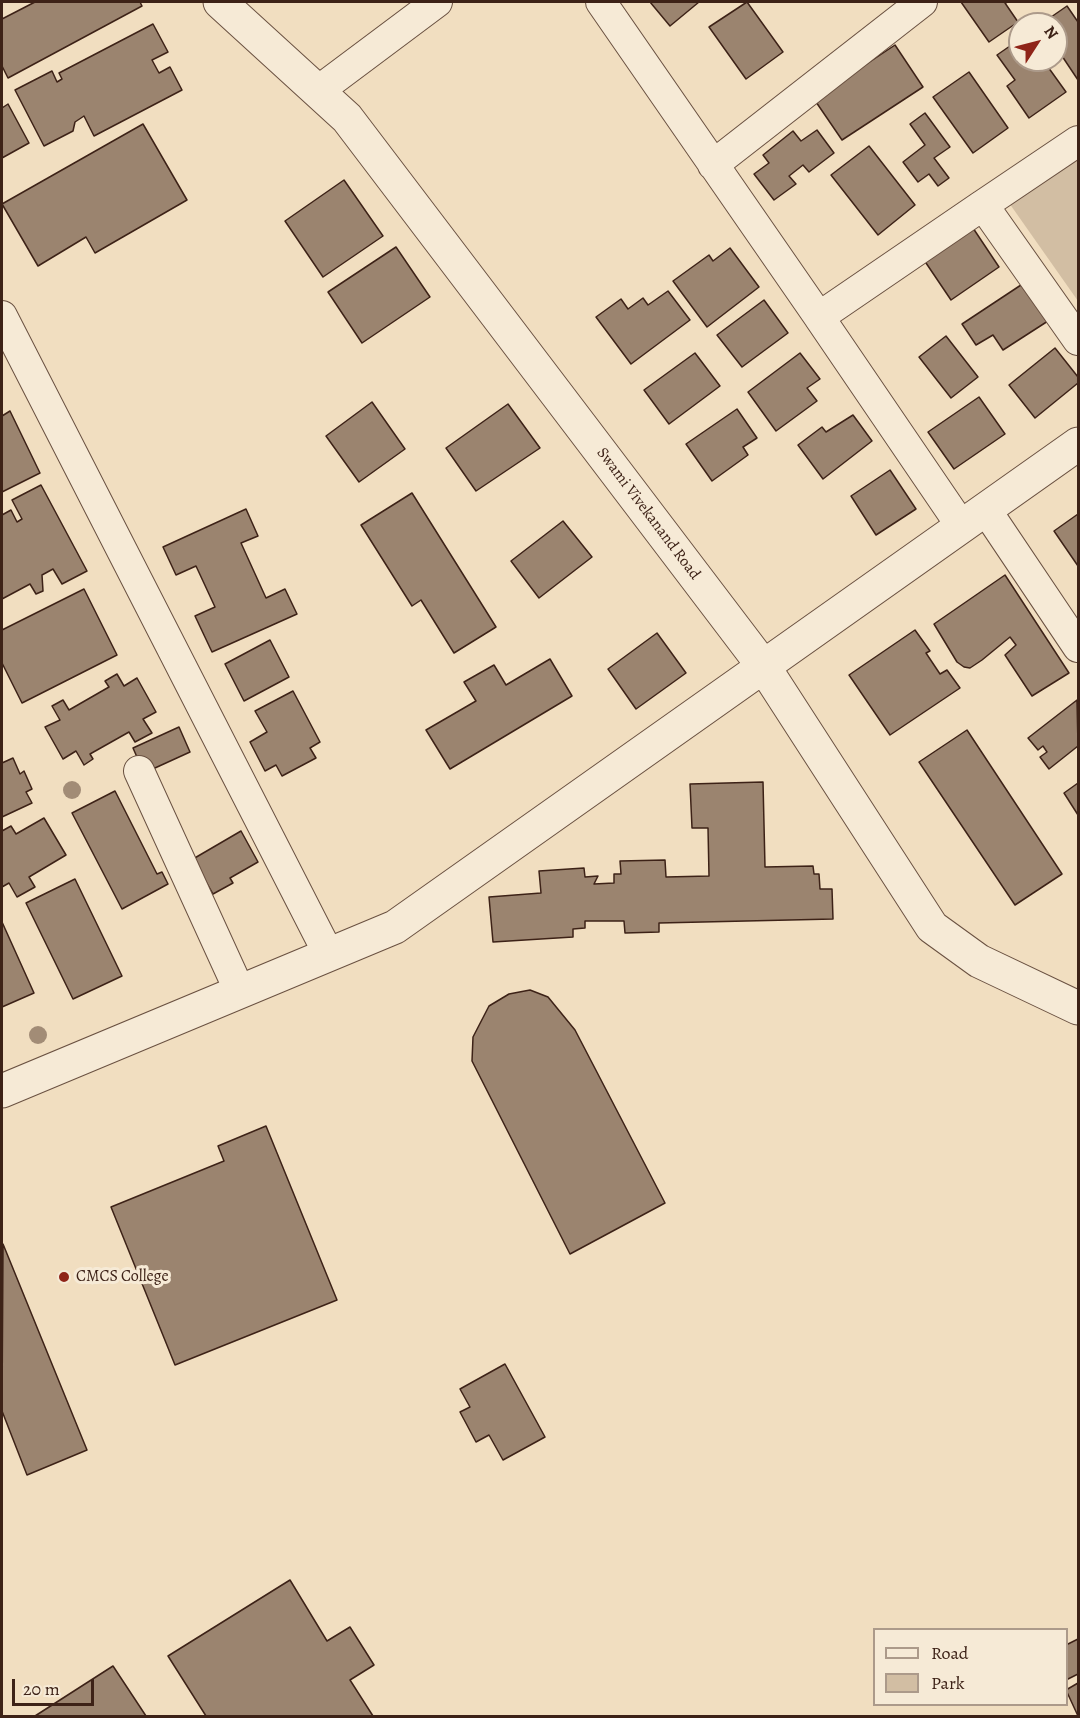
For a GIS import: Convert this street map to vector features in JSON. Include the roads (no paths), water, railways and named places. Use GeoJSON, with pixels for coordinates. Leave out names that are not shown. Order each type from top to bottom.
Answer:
{"type":"FeatureCollection","features":[{"type":"Feature","properties":{"kind":"street","name":"Swami Vivekanand Road"},"geometry":{"type":"LineString","coordinates":[[220,2],[347,118],[764,667],[932,927],[979,961],[1078,1008]]}},
{"type":"Feature","properties":{"kind":"street"},"geometry":{"type":"LineString","coordinates":[[318,91],[437,2]]}},
{"type":"Feature","properties":{"kind":"street"},"geometry":{"type":"LineString","coordinates":[[601,2],[819,316],[974,518],[1078,647]]}},
{"type":"Feature","properties":{"kind":"street"},"geometry":{"type":"LineString","coordinates":[[714,165],[922,2]]}},
{"type":"Feature","properties":{"kind":"street"},"geometry":{"type":"LineString","coordinates":[[819,316],[1078,141]]}},
{"type":"Feature","properties":{"kind":"street"},"geometry":{"type":"LineString","coordinates":[[983,205],[1078,340]]}},
{"type":"Feature","properties":{"kind":"street"},"geometry":{"type":"LineString","coordinates":[[2,316],[329,955]]}},
{"type":"Feature","properties":{"kind":"street"},"geometry":{"type":"LineString","coordinates":[[2,1091],[395,927],[1078,444]]}},
{"type":"Feature","properties":{"kind":"street"},"geometry":{"type":"LineString","coordinates":[[139,771],[240,992]]}},
{"type":"Feature","properties":{"kind":"place","name":"CMCS College"},"geometry":{"type":"Point","coordinates":[64,1277]}}]}
